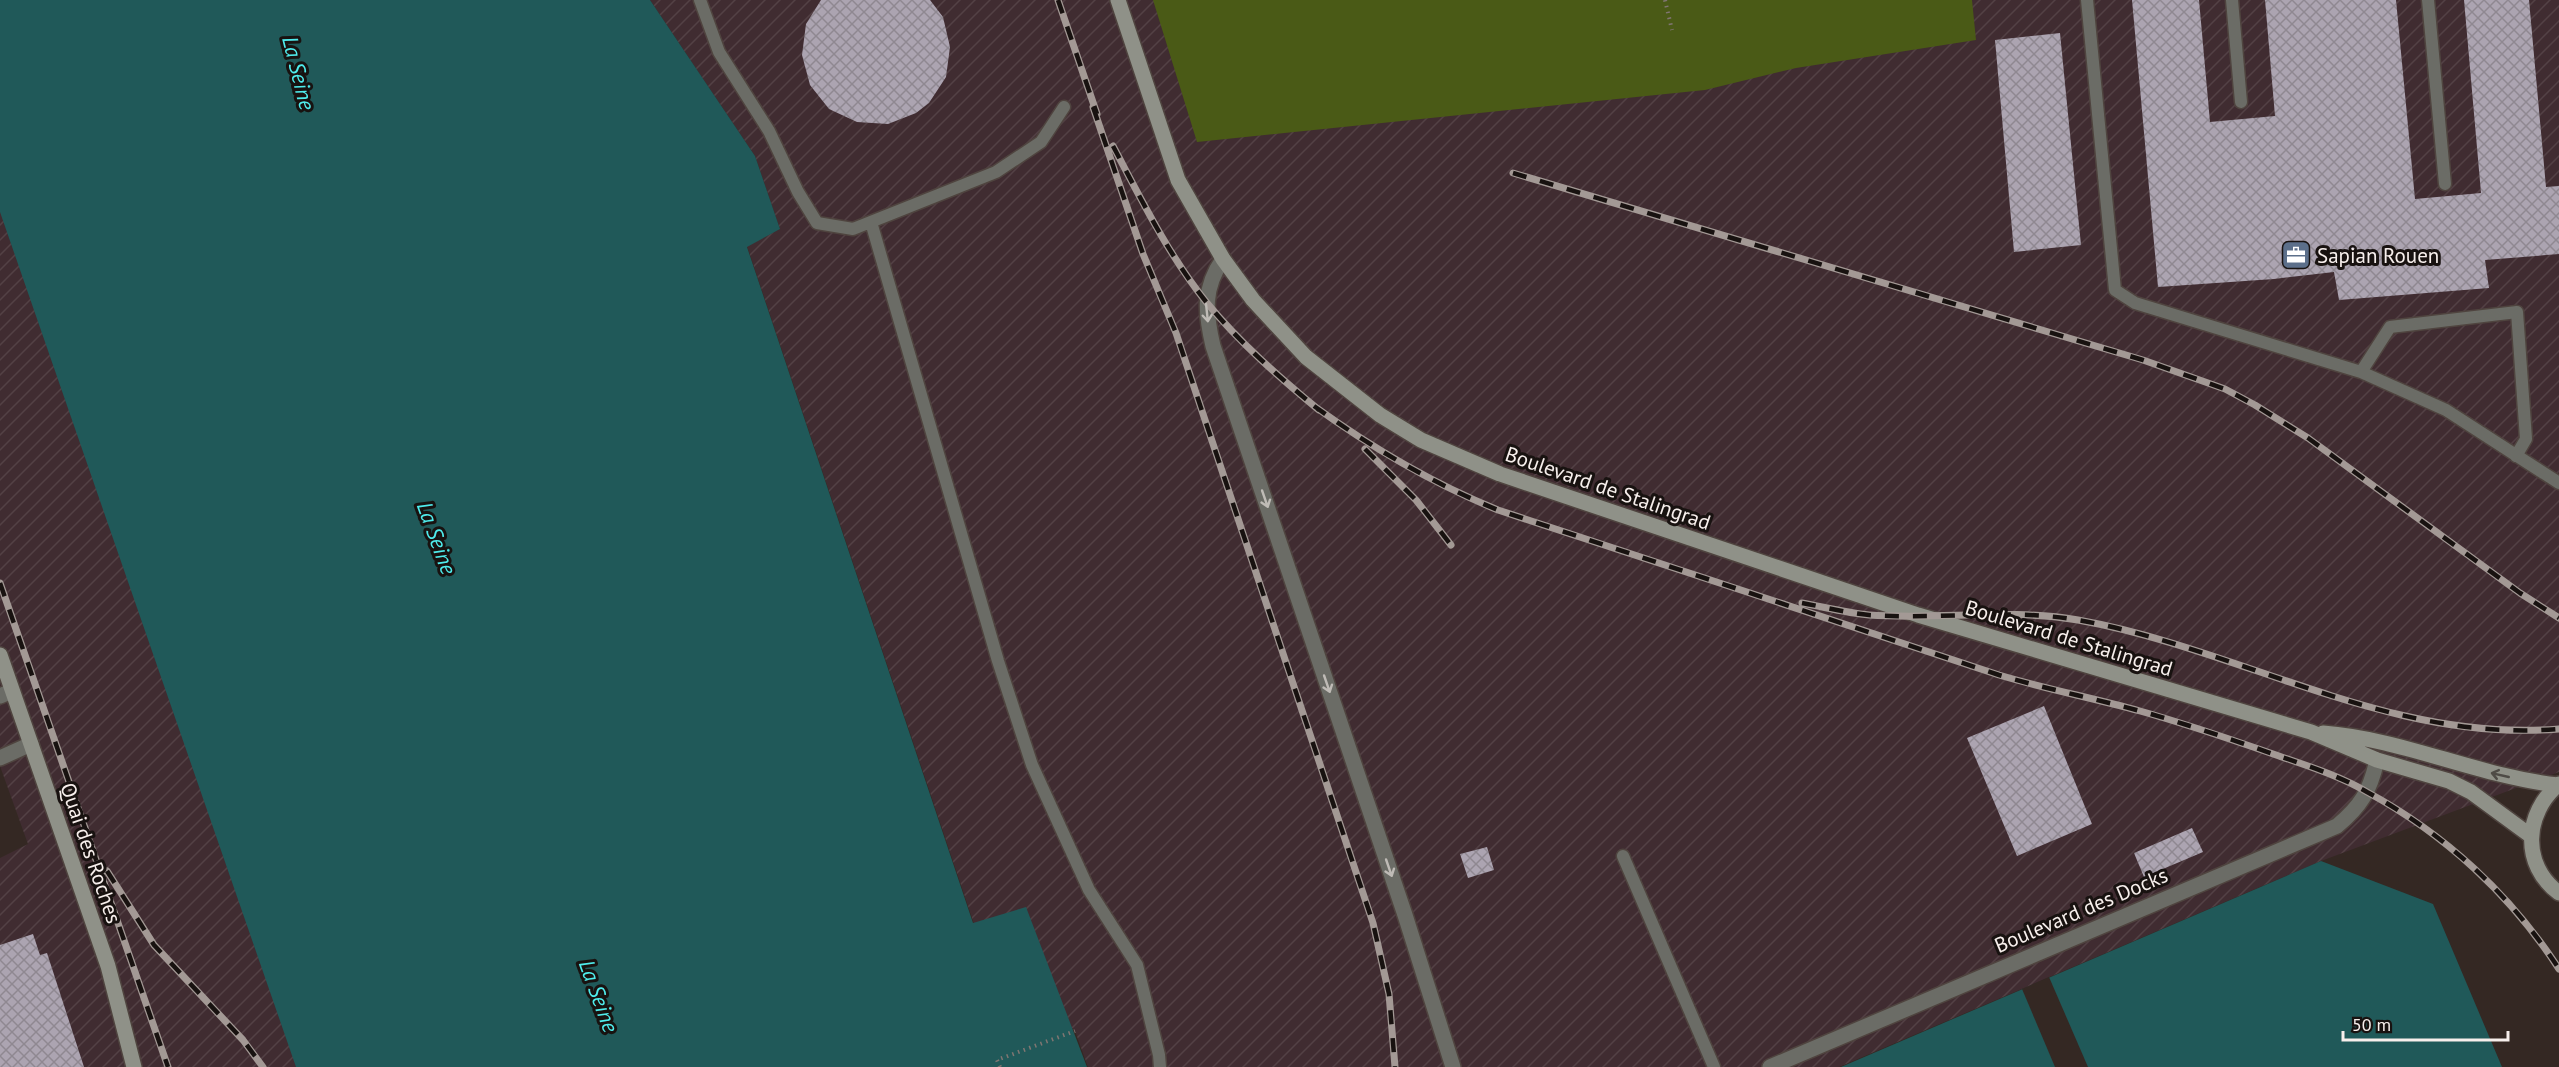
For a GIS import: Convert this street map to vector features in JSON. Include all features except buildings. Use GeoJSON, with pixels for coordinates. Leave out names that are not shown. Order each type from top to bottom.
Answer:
{"type":"FeatureCollection","features":[{"type":"Feature","properties":{"kind":"street","name":"Boulevard de Stalingrad"},"geometry":{"type":"LineString","coordinates":[[1118,0],[1178,180],[1223,259],[1253,300],[1306,357],[1380,415],[1452,455],[1500,474],[1918,615],[2311,732],[2377,760],[2449,781],[2471,792],[2530,836]]}},
{"type":"Feature","properties":{"kind":"street"},"geometry":{"type":"LineString","coordinates":[[1223,259],[1208,286],[1206,302],[1206,314],[1213,346],[1405,915],[1453,1067]]}},
{"type":"Feature","properties":{"kind":"street","name":"Quai des Roches"},"geometry":{"type":"LineString","coordinates":[[0,655],[5,688],[31,744],[108,966],[134,1067]]}},
{"type":"Feature","properties":{"kind":"street","name":"Boulevard de Stalingrad"},"geometry":{"type":"LineString","coordinates":[[2311,732],[2361,736],[2491,773],[2558,785]]}},
{"type":"Feature","properties":{"kind":"street"},"geometry":{"type":"LineString","coordinates":[[0,758],[31,744]]}},
{"type":"Feature","properties":{"kind":"street","name":"Boulevard des Docks"},"geometry":{"type":"LineString","coordinates":[[1770,1067],[2337,826],[2356,810],[2362,801],[2377,760]]}},
{"type":"Feature","properties":{"kind":"street"},"geometry":{"type":"LineString","coordinates":[[2558,785],[2538,807],[2530,836],[2535,864],[2542,877],[2559,893]]}},
{"type":"Feature","properties":{"kind":"lane"},"geometry":{"type":"LineString","coordinates":[[700,0],[719,52],[769,131],[798,192],[817,223],[853,229],[996,172],[1041,142],[1064,107]]}},
{"type":"Feature","properties":{"kind":"lane"},"geometry":{"type":"LineString","coordinates":[[2087,0],[2115,290],[2135,303],[2361,372],[2446,410],[2559,483]]}},
{"type":"Feature","properties":{"kind":"lane"},"geometry":{"type":"LineString","coordinates":[[2232,0],[2241,102]]}},
{"type":"Feature","properties":{"kind":"lane"},"geometry":{"type":"LineString","coordinates":[[2428,0],[2445,184]]}},
{"type":"Feature","properties":{"kind":"lane"},"geometry":{"type":"LineString","coordinates":[[871,222],[998,662],[1032,765],[1089,890],[1137,965],[1160,1067]]}},
{"type":"Feature","properties":{"kind":"lane"},"geometry":{"type":"LineString","coordinates":[[2361,372],[2390,327],[2517,312],[2526,439],[2516,456]]}},
{"type":"Feature","properties":{"kind":"lane"},"geometry":{"type":"LineString","coordinates":[[1623,856],[1714,1067]]}},
{"type":"Feature","properties":{"kind":"path"},"geometry":{"type":"LineString","coordinates":[[1665,0],[1672,30]]}},
{"type":"Feature","properties":{"kind":"path"},"geometry":{"type":"LineString","coordinates":[[1000,1067],[997,1060],[1075,1031]]}},
{"type":"Feature","properties":{"kind":"shaded area"},"geometry":{"type":"Polygon","coordinates":[[[0,0],[392,1067],[0,1067],[0,858],[28,844],[0,766],[0,0]]]}},
{"type":"Feature","properties":{"kind":"shaded area"},"geometry":{"type":"Polygon","coordinates":[[[650,0],[2559,0],[2559,772],[2321,861],[1839,1067],[1088,1067],[1075,1031],[974,924],[747,246],[780,229],[755,156],[650,0]]]}},
{"type":"Feature","properties":{"kind":"green space"},"geometry":{"type":"Polygon","coordinates":[[[1153,0],[1972,0],[1976,40],[1796,68],[1705,90],[1197,142],[1153,0]]]}},
{"type":"Feature","properties":{"kind":"water","name":"La Seine"},"geometry":{"type":"Polygon","coordinates":[[[0,0],[650,0],[755,156],[780,229],[747,247],[973,923],[1026,907],[1087,1067],[296,1067],[0,212],[0,0]]]}},
{"type":"Feature","properties":{"kind":"water"},"geometry":{"type":"Polygon","coordinates":[[[2321,861],[2433,904],[2502,1067],[1841,1067],[2321,861]]]}},
{"type":"Feature","properties":{"kind":"pier"},"geometry":{"type":"Polygon","coordinates":[[[2049,977],[2088,1067],[2055,1067],[2022,989],[2049,977]]]}},
{"type":"Feature","properties":{"kind":"railway"},"geometry":{"type":"LineString","coordinates":[[1058,0],[1097,114]]}},
{"type":"Feature","properties":{"kind":"railway"},"geometry":{"type":"LineString","coordinates":[[1093,107],[1143,254],[1176,333],[1373,923],[1389,994],[1395,1067]]}},
{"type":"Feature","properties":{"kind":"railway"},"geometry":{"type":"LineString","coordinates":[[1113,146],[1168,247],[1207,303],[1260,359],[1319,410]]}},
{"type":"Feature","properties":{"kind":"railway"},"geometry":{"type":"LineString","coordinates":[[1513,173],[2143,360],[2225,389],[2308,438],[2520,593],[2559,618]]}},
{"type":"Feature","properties":{"kind":"railway"},"geometry":{"type":"LineString","coordinates":[[1314,406],[1403,464],[1498,510],[1999,675],[2193,727],[2346,781],[2423,827],[2474,868],[2520,916],[2559,969]]}},
{"type":"Feature","properties":{"kind":"railway"},"geometry":{"type":"LineString","coordinates":[[1365,449],[1416,500],[1451,545]]}},
{"type":"Feature","properties":{"kind":"railway"},"geometry":{"type":"LineString","coordinates":[[0,583],[168,1067]]}},
{"type":"Feature","properties":{"kind":"railway"},"geometry":{"type":"LineString","coordinates":[[1802,603],[1869,615],[2000,614],[2078,620],[2139,634],[2198,651],[2316,691],[2434,722],[2496,730],[2559,729]]}},
{"type":"Feature","properties":{"kind":"railway"},"geometry":{"type":"LineString","coordinates":[[107,871],[154,945],[243,1040],[263,1067]]}},
{"type":"Feature","properties":{"kind":"place","name":"Sapian Rouen"},"geometry":{"type":"Point","coordinates":[2296,255]}}]}
